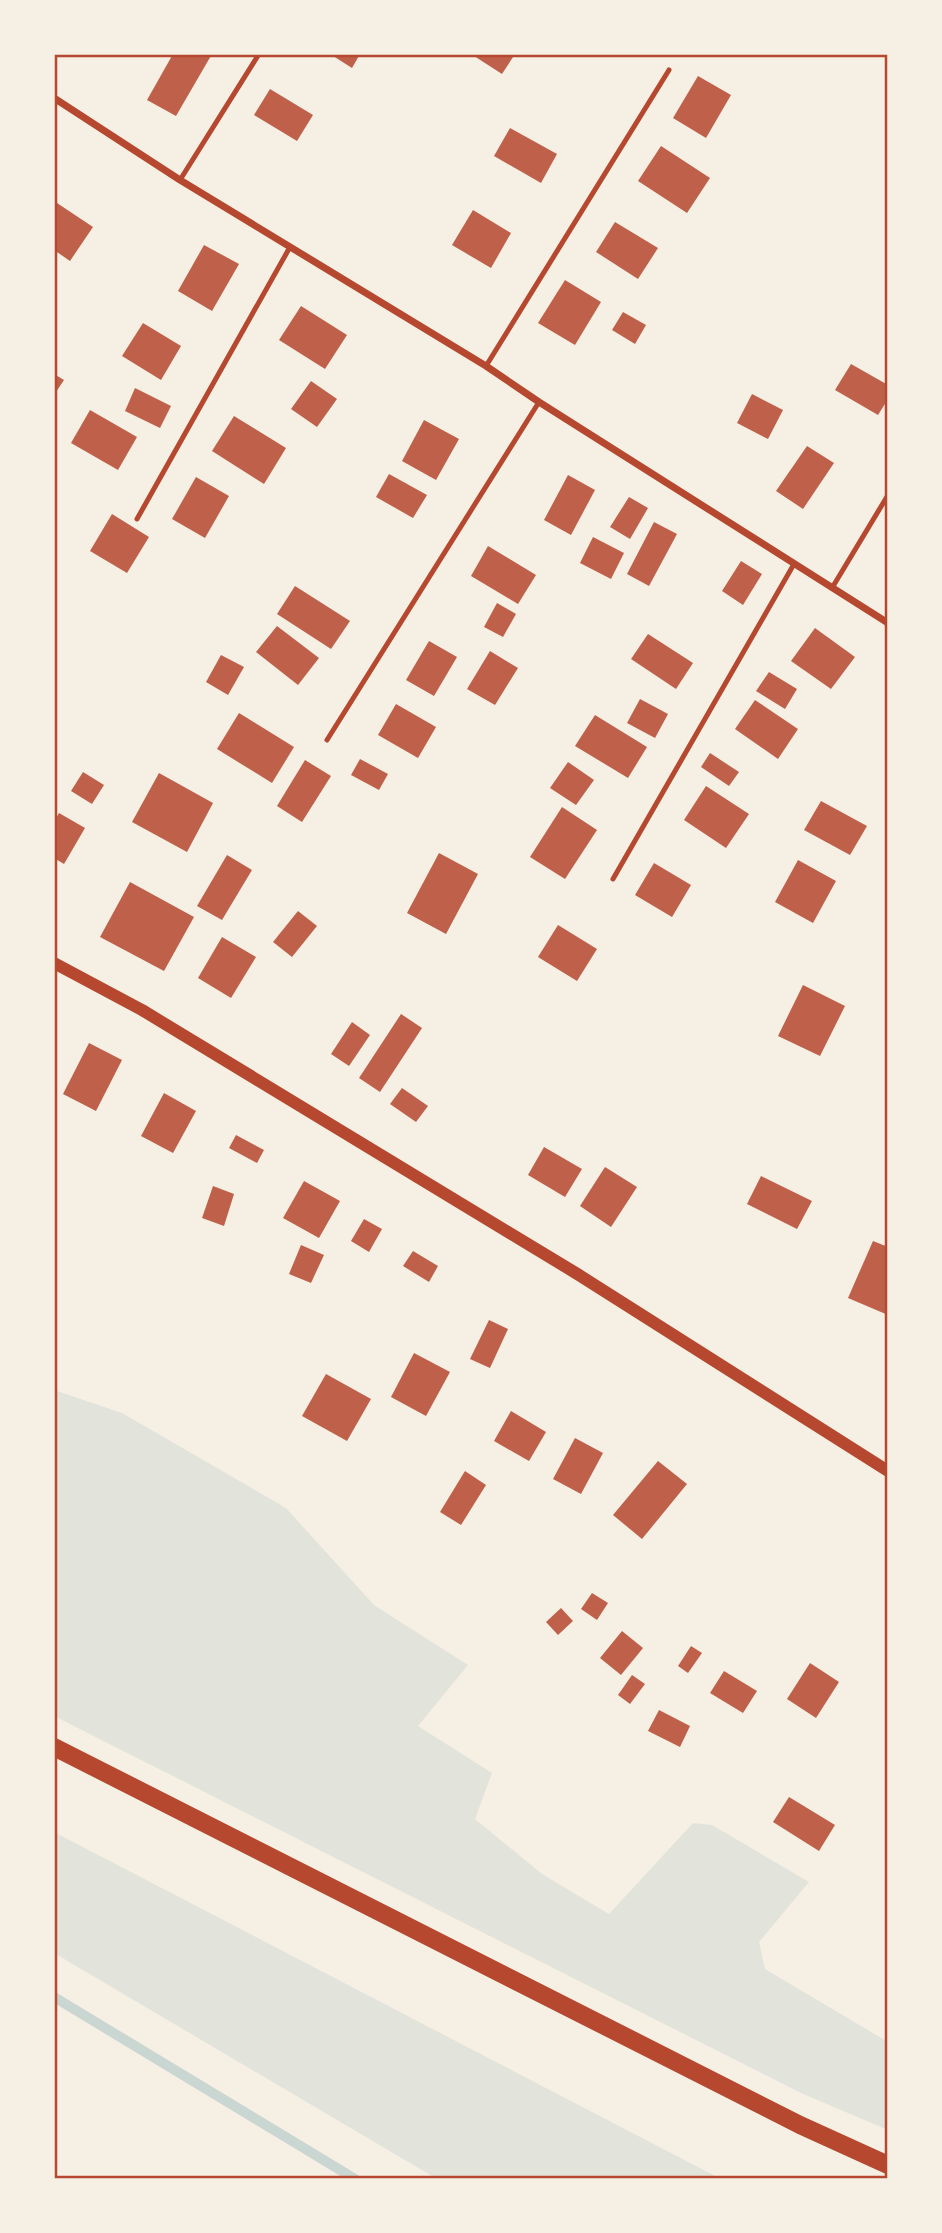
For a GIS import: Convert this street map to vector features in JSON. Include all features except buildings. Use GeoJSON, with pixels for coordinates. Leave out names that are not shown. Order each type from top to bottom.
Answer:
{"type":"FeatureCollection","features":[{"type":"Feature","properties":{"kind":"main road"},"geometry":{"type":"LineString","coordinates":[[54,1747],[788,2119],[888,2165]]}},
{"type":"Feature","properties":{"kind":"street"},"geometry":{"type":"LineString","coordinates":[[54,98],[180,180],[486,366],[538,402],[888,624]]}},
{"type":"Feature","properties":{"kind":"street"},"geometry":{"type":"LineString","coordinates":[[54,963],[142,1010],[579,1275],[888,1471]]}},
{"type":"Feature","properties":{"kind":"lane"},"geometry":{"type":"LineString","coordinates":[[180,180],[259,54]]}},
{"type":"Feature","properties":{"kind":"lane"},"geometry":{"type":"LineString","coordinates":[[486,366],[669,70]]}},
{"type":"Feature","properties":{"kind":"lane"},"geometry":{"type":"LineString","coordinates":[[137,519],[290,247]]}},
{"type":"Feature","properties":{"kind":"lane"},"geometry":{"type":"LineString","coordinates":[[327,740],[538,402]]}},
{"type":"Feature","properties":{"kind":"lane"},"geometry":{"type":"LineString","coordinates":[[832,588],[888,495]]}},
{"type":"Feature","properties":{"kind":"lane"},"geometry":{"type":"LineString","coordinates":[[613,879],[794,564]]}},
{"type":"Feature","properties":{"kind":"shaded area"},"geometry":{"type":"Polygon","coordinates":[[[54,1390],[122,1413],[286,1508],[374,1605],[468,1665],[418,1726],[492,1773],[475,1819],[542,1874],[609,1914],[693,1823],[712,1825],[809,1882],[759,1942],[765,1969],[888,2042],[888,2130],[801,2093],[54,1716],[54,1390]]]}},
{"type":"Feature","properties":{"kind":"shaded area"},"geometry":{"type":"Polygon","coordinates":[[[54,1832],[721,2179],[437,2179],[54,1953],[54,1832]]]}},
{"type":"Feature","properties":{"kind":"waterway"},"geometry":{"type":"LineString","coordinates":[[54,1997],[355,2179]]}}]}
